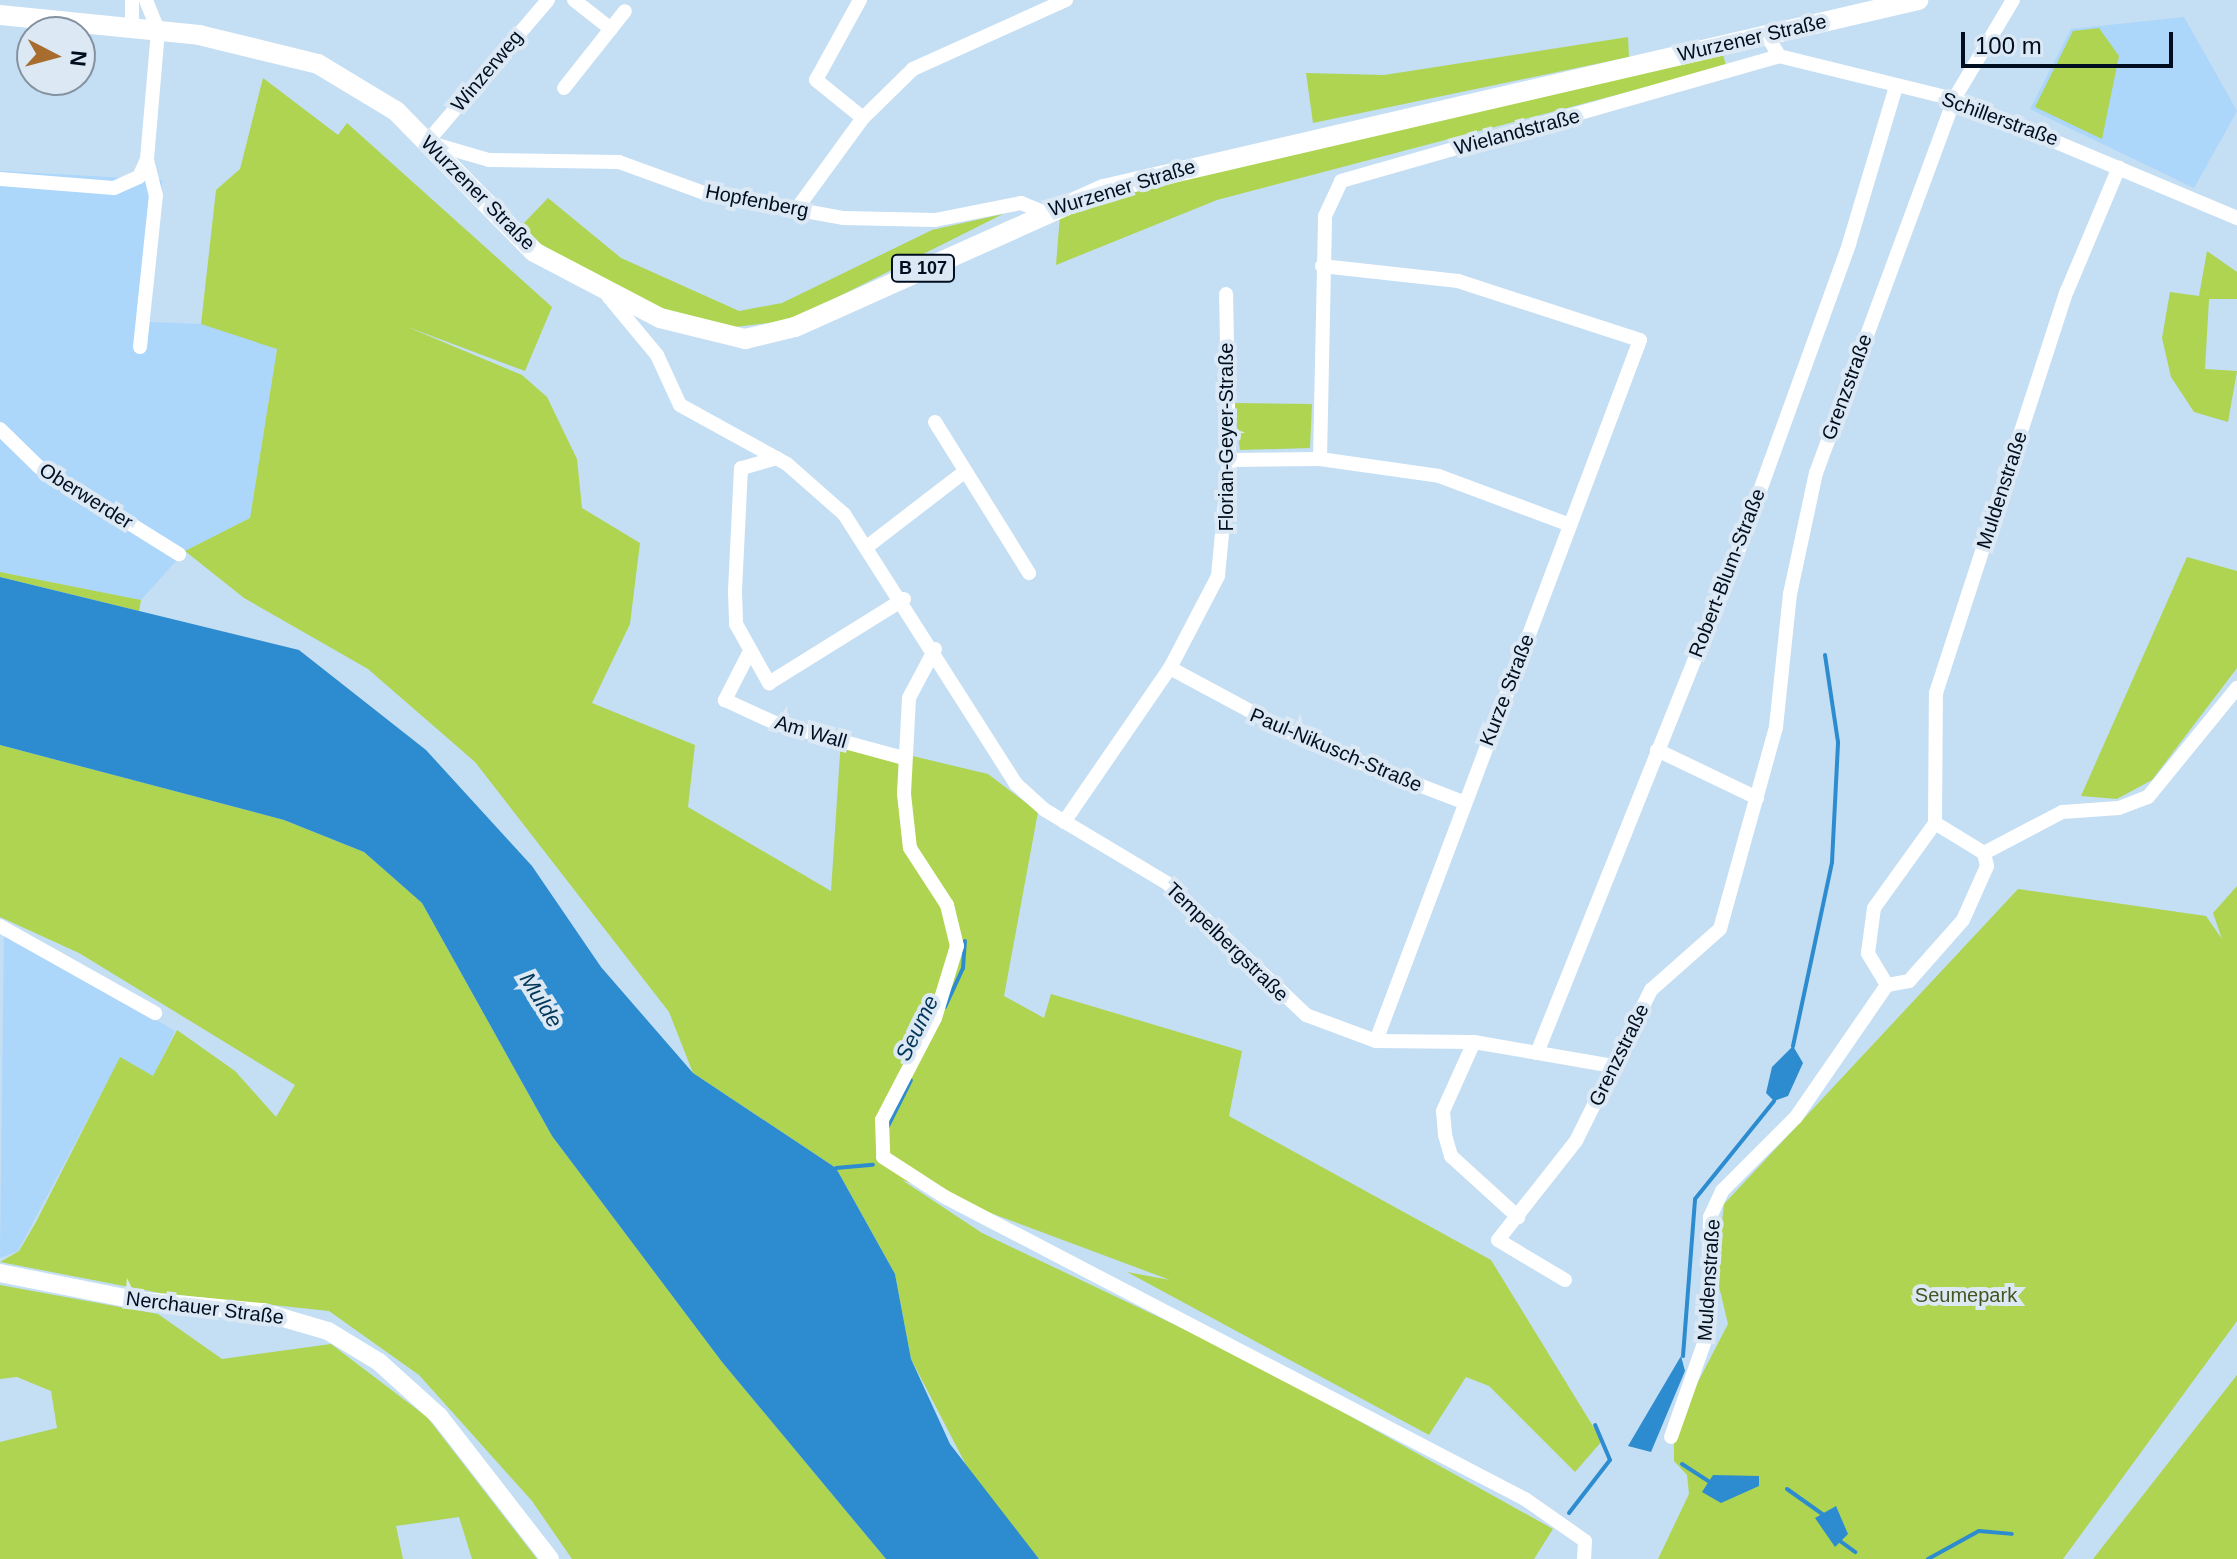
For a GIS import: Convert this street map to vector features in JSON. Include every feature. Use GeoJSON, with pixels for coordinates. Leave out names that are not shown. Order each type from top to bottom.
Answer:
{"type":"FeatureCollection","features":[{"type":"Feature","properties":{"kind":"main road","name":"Wurzener Straße"},"geometry":{"type":"LineString","coordinates":[[0,15],[158,30],[318,64],[372,93],[427,142],[534,252],[608,296],[702,333],[745,339],[820,316],[1043,212],[1178,169],[1918,0]]}},
{"type":"Feature","properties":{"kind":"main road","name":"Nerchauer Straße"},"geometry":{"type":"LineString","coordinates":[[0,1273],[135,1300],[263,1312],[328,1331],[379,1362],[439,1416],[550,1559]]}},
{"type":"Feature","properties":{"kind":"street"},"geometry":{"type":"LineString","coordinates":[[132,0],[132,27]]}},
{"type":"Feature","properties":{"kind":"street"},"geometry":{"type":"LineString","coordinates":[[140,347],[156,196],[147,159],[158,30],[146,0]]}},
{"type":"Feature","properties":{"kind":"street","name":"Winzerweg"},"geometry":{"type":"LineString","coordinates":[[427,142],[548,0]]}},
{"type":"Feature","properties":{"kind":"street"},"geometry":{"type":"LineString","coordinates":[[574,0],[611,29]]}},
{"type":"Feature","properties":{"kind":"street"},"geometry":{"type":"LineString","coordinates":[[860,0],[816,80],[863,118]]}},
{"type":"Feature","properties":{"kind":"street"},"geometry":{"type":"LineString","coordinates":[[798,207],[863,118],[930,58],[1066,0]]}},
{"type":"Feature","properties":{"kind":"street","name":"Grenzstraße"},"geometry":{"type":"LineString","coordinates":[[1565,1280],[1498,1240],[1576,1141],[1651,990],[1720,929],[1781,700],[1790,594],[1816,473],[1954,99],[2013,0]]}},
{"type":"Feature","properties":{"kind":"street"},"geometry":{"type":"LineString","coordinates":[[564,88],[625,11]]}},
{"type":"Feature","properties":{"kind":"street"},"geometry":{"type":"LineString","coordinates":[[1766,34],[1779,56]]}},
{"type":"Feature","properties":{"kind":"street","name":"Schillerstraße"},"geometry":{"type":"LineString","coordinates":[[1779,56],[1954,99],[2237,218]]}},
{"type":"Feature","properties":{"kind":"street","name":"Wielandstraße"},"geometry":{"type":"LineString","coordinates":[[1320,459],[1322,266],[1330,195],[1341,181],[1779,56]]}},
{"type":"Feature","properties":{"kind":"street","name":"Robert-Blum-Straße"},"geometry":{"type":"LineString","coordinates":[[1537,1053],[1657,750],[1849,244],[1896,86]]}},
{"type":"Feature","properties":{"kind":"street","name":"Hopfenberg"},"geometry":{"type":"LineString","coordinates":[[427,142],[489,160],[619,162],[704,193],[869,221],[935,220],[1021,203],[1043,212]]}},
{"type":"Feature","properties":{"kind":"street"},"geometry":{"type":"LineString","coordinates":[[0,179],[114,188],[139,177],[147,159]]}},
{"type":"Feature","properties":{"kind":"street","name":"Muldenstraße"},"geometry":{"type":"LineString","coordinates":[[1935,823],[1936,693],[2067,291],[2119,167]]}},
{"type":"Feature","properties":{"kind":"street","name":"Kurze Straße"},"geometry":{"type":"LineString","coordinates":[[1322,266],[1458,281],[1640,340],[1463,802],[1376,1041]]}},
{"type":"Feature","properties":{"kind":"street","name":"Florian-Geyer-Straße"},"geometry":{"type":"LineString","coordinates":[[1064,822],[1170,668],[1222,562],[1229,460],[1226,294]]}},
{"type":"Feature","properties":{"kind":"street","name":"Tempelbergstraße"},"geometry":{"type":"LineString","coordinates":[[608,296],[657,355],[680,405],[777,458],[817,486],[868,546],[935,649],[1005,772],[1064,822],[1167,883],[1306,1015],[1376,1041],[1474,1042],[1613,1066]]}},
{"type":"Feature","properties":{"kind":"street"},"geometry":{"type":"LineString","coordinates":[[935,422],[1029,573]]}},
{"type":"Feature","properties":{"kind":"street","name":"Oberwerder"},"geometry":{"type":"LineString","coordinates":[[0,429],[39,467],[179,554]]}},
{"type":"Feature","properties":{"kind":"street","name":"Am Wall"},"geometry":{"type":"LineString","coordinates":[[777,458],[744,465],[740,473],[736,624],[748,655],[769,683],[904,599]]}},
{"type":"Feature","properties":{"kind":"street"},"geometry":{"type":"LineString","coordinates":[[1229,460],[1320,459],[1439,476],[1570,525]]}},
{"type":"Feature","properties":{"kind":"street"},"geometry":{"type":"LineString","coordinates":[[868,546],[964,472]]}},
{"type":"Feature","properties":{"kind":"street"},"geometry":{"type":"LineString","coordinates":[[935,649],[909,698],[904,758],[910,848],[947,905],[957,946],[935,1018],[882,1120],[883,1157],[945,1197],[1525,1499],[1585,1541],[1584,1559]]}},
{"type":"Feature","properties":{"kind":"street","name":"Am Wall"},"geometry":{"type":"LineString","coordinates":[[748,655],[725,700],[775,723],[904,758]]}},
{"type":"Feature","properties":{"kind":"street","name":"Paul-Nikusch-Straße"},"geometry":{"type":"LineString","coordinates":[[1170,668],[1310,743],[1463,802]]}},
{"type":"Feature","properties":{"kind":"street"},"geometry":{"type":"LineString","coordinates":[[1887,985],[1868,953],[1871,918],[1935,823],[1984,853],[2062,812],[2119,808],[2148,797],[2237,688]]}},
{"type":"Feature","properties":{"kind":"street"},"geometry":{"type":"LineString","coordinates":[[1657,750],[1757,798]]}},
{"type":"Feature","properties":{"kind":"street","name":"Muldenstraße"},"geometry":{"type":"LineString","coordinates":[[1671,1437],[1708,1332],[1710,1217],[1722,1191],[1796,1117],[1887,985],[1909,981],[1963,920],[1987,866],[1984,853]]}},
{"type":"Feature","properties":{"kind":"street"},"geometry":{"type":"LineString","coordinates":[[0,926],[155,1013]]}},
{"type":"Feature","properties":{"kind":"street"},"geometry":{"type":"LineString","coordinates":[[1474,1042],[1443,1111],[1445,1135],[1451,1156],[1518,1217]]}},
{"type":"Feature","properties":{"kind":"shaded area"},"geometry":{"type":"Polygon","coordinates":[[[2184,17],[2237,111],[2194,188],[2030,109],[2071,29],[2184,17]]]}},
{"type":"Feature","properties":{"kind":"shaded area"},"geometry":{"type":"Polygon","coordinates":[[[0,171],[162,180],[150,322],[201,324],[277,348],[250,518],[185,551],[141,600],[0,572],[0,171]]]}},
{"type":"Feature","properties":{"kind":"shaded area"},"geometry":{"type":"Polygon","coordinates":[[[4,932],[175,1031],[153,1077],[120,1058],[18,1251],[0,1258],[4,932]]]}},
{"type":"Feature","properties":{"kind":"green space"},"geometry":{"type":"Polygon","coordinates":[[[2099,28],[2119,56],[2102,139],[2035,107],[2073,31],[2099,28]]]}},
{"type":"Feature","properties":{"kind":"green space"},"geometry":{"type":"Polygon","coordinates":[[[1628,37],[1629,57],[1313,123],[1306,73],[1384,75],[1628,37]]]}},
{"type":"Feature","properties":{"kind":"green space"},"geometry":{"type":"Polygon","coordinates":[[[1723,54],[1726,66],[1217,200],[1056,265],[1060,215],[1107,197],[1723,54]]]}},
{"type":"Feature","properties":{"kind":"green space"},"geometry":{"type":"Polygon","coordinates":[[[263,78],[338,135],[347,123],[552,307],[525,371],[405,326],[522,375],[547,397],[577,459],[582,508],[640,543],[630,624],[592,703],[695,745],[688,807],[831,891],[841,739],[988,774],[1038,812],[1004,996],[1044,1018],[1051,994],[1242,1051],[1229,1116],[1491,1260],[1602,1441],[1575,1472],[1489,1386],[1466,1377],[1429,1435],[1127,1272],[1170,1280],[902,1180],[982,1233],[1251,1361],[1553,1529],[1534,1559],[1039,1559],[978,1488],[911,1359],[895,1274],[836,1168],[693,1073],[669,1012],[475,762],[368,669],[244,598],[185,551],[250,518],[277,349],[201,324],[216,190],[240,169],[263,78]]]}},
{"type":"Feature","properties":{"kind":"green space"},"geometry":{"type":"Polygon","coordinates":[[[548,198],[621,258],[739,311],[782,303],[932,230],[1003,214],[792,320],[718,329],[614,290],[541,244],[522,225],[548,198]]]}},
{"type":"Feature","properties":{"kind":"green space"},"geometry":{"type":"Polygon","coordinates":[[[2207,251],[2237,272],[2237,299],[2209,299],[2205,369],[2237,371],[2228,422],[2194,412],[2171,377],[2162,338],[2170,292],[2199,296],[2207,251]]]}},
{"type":"Feature","properties":{"kind":"green space"},"geometry":{"type":"Polygon","coordinates":[[[1234,403],[1312,404],[1310,448],[1240,450],[1234,403]]]}},
{"type":"Feature","properties":{"kind":"green space"},"geometry":{"type":"Polygon","coordinates":[[[2187,557],[2237,571],[2237,668],[2152,780],[2117,799],[2081,796],[2187,557]]]}},
{"type":"Feature","properties":{"kind":"green space"},"geometry":{"type":"Polygon","coordinates":[[[0,572],[141,600],[139,611],[0,577],[0,572]]]}},
{"type":"Feature","properties":{"kind":"green space"},"geometry":{"type":"Polygon","coordinates":[[[0,745],[284,820],[364,852],[422,903],[552,1136],[722,1362],[886,1559],[572,1559],[532,1501],[419,1375],[329,1311],[160,1293],[0,1262],[19,1251],[36,1222],[120,1057],[153,1076],[177,1030],[235,1071],[276,1117],[295,1085],[79,953],[0,917],[0,745]]]}},
{"type":"Feature","properties":{"kind":"green space","name":"Seumepark"},"geometry":{"type":"Polygon","coordinates":[[[2237,886],[2237,1321],[2063,1559],[1658,1559],[1689,1494],[1687,1475],[1674,1461],[1674,1428],[1728,1324],[1716,1274],[1724,1204],[2018,889],[2206,916],[2222,939],[2213,913],[2237,886]]]}},
{"type":"Feature","properties":{"kind":"green space"},"geometry":{"type":"Polygon","coordinates":[[[0,1285],[158,1314],[222,1359],[331,1344],[427,1417],[537,1559],[472,1559],[459,1517],[396,1526],[403,1559],[0,1559],[0,1442],[57,1428],[51,1391],[17,1377],[0,1379],[0,1285]]]}},
{"type":"Feature","properties":{"kind":"green space"},"geometry":{"type":"Polygon","coordinates":[[[2237,1375],[2237,1559],[2093,1559],[2237,1375]]]}},
{"type":"Feature","properties":{"kind":"water","name":"Mulde"},"geometry":{"type":"Polygon","coordinates":[[[0,577],[299,650],[426,750],[532,866],[601,967],[693,1073],[836,1168],[895,1274],[911,1359],[950,1444],[1039,1559],[886,1559],[722,1362],[552,1136],[422,903],[364,852],[284,820],[0,745],[0,577]]]}},
{"type":"Feature","properties":{"kind":"water"},"geometry":{"type":"Polygon","coordinates":[[[1793,1046],[1803,1063],[1788,1096],[1774,1101],[1766,1093],[1772,1067],[1793,1046]]]}},
{"type":"Feature","properties":{"kind":"water"},"geometry":{"type":"Polygon","coordinates":[[[1681,1356],[1685,1371],[1651,1452],[1628,1446],[1681,1356]]]}},
{"type":"Feature","properties":{"kind":"water"},"geometry":{"type":"Polygon","coordinates":[[[1713,1475],[1759,1476],[1759,1486],[1721,1503],[1702,1492],[1713,1475]]]}},
{"type":"Feature","properties":{"kind":"water"},"geometry":{"type":"Polygon","coordinates":[[[1836,1506],[1848,1534],[1835,1547],[1815,1518],[1836,1506]]]}},
{"type":"Feature","properties":{"kind":"waterway"},"geometry":{"type":"LineString","coordinates":[[1793,1046],[1832,862],[1838,742],[1825,655]]}},
{"type":"Feature","properties":{"kind":"waterway","name":"Seume"},"geometry":{"type":"LineString","coordinates":[[945,1007],[963,968],[965,941]]}},
{"type":"Feature","properties":{"kind":"waterway","name":"Seume"},"geometry":{"type":"LineString","coordinates":[[888,1126],[911,1080]]}},
{"type":"Feature","properties":{"kind":"waterway"},"geometry":{"type":"LineString","coordinates":[[1683,1356],[1695,1199],[1774,1101]]}},
{"type":"Feature","properties":{"kind":"waterway","name":"Seume"},"geometry":{"type":"LineString","coordinates":[[836,1168],[873,1165]]}},
{"type":"Feature","properties":{"kind":"waterway"},"geometry":{"type":"LineString","coordinates":[[1569,1513],[1610,1460],[1595,1425]]}},
{"type":"Feature","properties":{"kind":"waterway"},"geometry":{"type":"LineString","coordinates":[[1682,1464],[1713,1484]]}},
{"type":"Feature","properties":{"kind":"waterway"},"geometry":{"type":"LineString","coordinates":[[1787,1489],[1825,1516]]}},
{"type":"Feature","properties":{"kind":"waterway"},"geometry":{"type":"LineString","coordinates":[[1928,1559],[1979,1531],[2012,1534]]}},
{"type":"Feature","properties":{"kind":"waterway"},"geometry":{"type":"LineString","coordinates":[[1840,1541],[1855,1552]]}}]}
